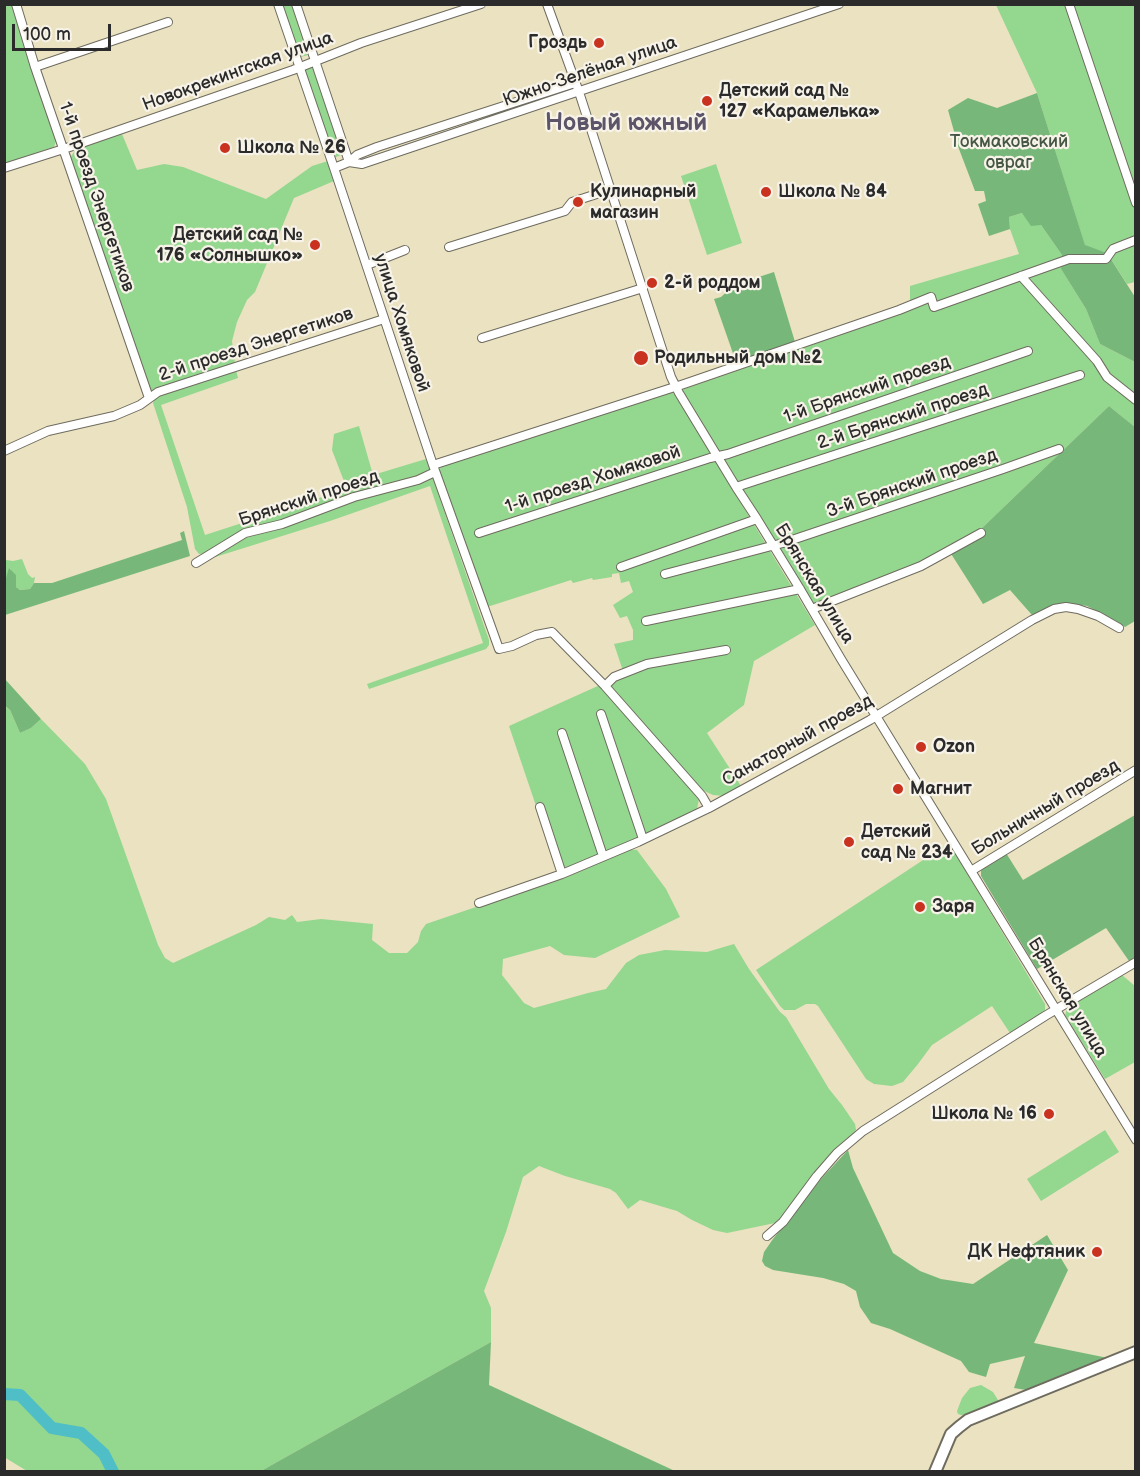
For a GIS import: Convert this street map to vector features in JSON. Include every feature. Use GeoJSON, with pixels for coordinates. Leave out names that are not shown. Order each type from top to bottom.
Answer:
{"type":"FeatureCollection","features":[{"type":"Feature","properties":{"kind":"street","name":"1-й проезд Энергетиков"},"geometry":{"type":"LineString","coordinates":[[16,4],[35,67],[150,398]]}},
{"type":"Feature","properties":{"kind":"street","name":"улица Хомяковой"},"geometry":{"type":"LineString","coordinates":[[278,4],[434,468],[499,649],[512,646],[536,634],[552,632],[605,686]]}},
{"type":"Feature","properties":{"kind":"street"},"geometry":{"type":"LineString","coordinates":[[296,4],[349,162]]}},
{"type":"Feature","properties":{"kind":"street","name":"Новокрекингская улица"},"geometry":{"type":"LineString","coordinates":[[4,168],[299,67],[361,43],[482,4]]}},
{"type":"Feature","properties":{"kind":"street","name":"Брянская улица"},"geometry":{"type":"LineString","coordinates":[[547,4],[579,92],[609,190],[675,386],[1136,1140]]}},
{"type":"Feature","properties":{"kind":"street","name":"Южно-Зелёная улица"},"geometry":{"type":"LineString","coordinates":[[333,165],[349,162],[362,164],[840,4]]}},
{"type":"Feature","properties":{"kind":"street"},"geometry":{"type":"LineString","coordinates":[[1069,4],[1136,203]]}},
{"type":"Feature","properties":{"kind":"street"},"geometry":{"type":"LineString","coordinates":[[35,67],[168,22]]}},
{"type":"Feature","properties":{"kind":"street","name":"Южно-Зелёная улица"},"geometry":{"type":"LineString","coordinates":[[349,162],[357,155],[377,147],[575,83]]}},
{"type":"Feature","properties":{"kind":"street"},"geometry":{"type":"LineString","coordinates":[[449,247],[565,211],[572,202],[609,190]]}},
{"type":"Feature","properties":{"kind":"street"},"geometry":{"type":"LineString","coordinates":[[1136,240],[1113,249],[1106,259],[1070,259],[1021,276],[1097,361],[1107,377],[1136,400]]}},
{"type":"Feature","properties":{"kind":"street"},"geometry":{"type":"LineString","coordinates":[[367,265],[405,250]]}},
{"type":"Feature","properties":{"kind":"street","name":"Брянский проезд"},"geometry":{"type":"LineString","coordinates":[[196,563],[245,533],[282,524],[354,497],[418,480],[434,468],[899,310],[931,297],[934,307],[1021,276]]}},
{"type":"Feature","properties":{"kind":"street"},"geometry":{"type":"LineString","coordinates":[[482,338],[643,288]]}},
{"type":"Feature","properties":{"kind":"street","name":"2-й проезд Энергетиков"},"geometry":{"type":"LineString","coordinates":[[4,451],[11,450],[24,441],[48,431],[106,418],[140,405],[158,392],[384,319]]}},
{"type":"Feature","properties":{"kind":"street","name":"1-й Брянский проезд"},"geometry":{"type":"LineString","coordinates":[[717,456],[1028,351]]}},
{"type":"Feature","properties":{"kind":"street","name":"2-й Брянский проезд"},"geometry":{"type":"LineString","coordinates":[[736,487],[1080,375]]}},
{"type":"Feature","properties":{"kind":"street","name":"3-й Брянский проезд"},"geometry":{"type":"LineString","coordinates":[[665,574],[773,545],[878,512],[1059,448]]}},
{"type":"Feature","properties":{"kind":"street","name":"1-й проезд Хомяковой"},"geometry":{"type":"LineString","coordinates":[[479,533],[717,456]]}},
{"type":"Feature","properties":{"kind":"street"},"geometry":{"type":"LineString","coordinates":[[621,567],[757,519]]}},
{"type":"Feature","properties":{"kind":"street"},"geometry":{"type":"LineString","coordinates":[[812,609],[921,566],[981,533]]}},
{"type":"Feature","properties":{"kind":"street"},"geometry":{"type":"LineString","coordinates":[[646,621],[800,590]]}},
{"type":"Feature","properties":{"kind":"street","name":"Санаторный проезд"},"geometry":{"type":"LineString","coordinates":[[479,903],[562,874],[709,808],[877,716],[1032,620],[1054,609],[1066,607],[1078,609],[1098,616],[1119,628]]}},
{"type":"Feature","properties":{"kind":"street"},"geometry":{"type":"LineString","coordinates":[[709,808],[702,796],[605,686],[614,677],[647,664],[726,650]]}},
{"type":"Feature","properties":{"kind":"street"},"geometry":{"type":"LineString","coordinates":[[601,714],[643,839]]}},
{"type":"Feature","properties":{"kind":"street"},"geometry":{"type":"LineString","coordinates":[[562,733],[603,856]]}},
{"type":"Feature","properties":{"kind":"street","name":"Больничный проезд"},"geometry":{"type":"LineString","coordinates":[[971,871],[1136,770]]}},
{"type":"Feature","properties":{"kind":"street"},"geometry":{"type":"LineString","coordinates":[[540,807],[562,874]]}},
{"type":"Feature","properties":{"kind":"street"},"geometry":{"type":"LineString","coordinates":[[767,1236],[783,1222],[837,1153],[863,1131],[1056,1009],[1136,962]]}},
{"type":"Feature","properties":{"kind":"street"},"geometry":{"type":"LineString","coordinates":[[935,1472],[951,1434],[968,1420],[1136,1352]]}},
{"type":"Feature","properties":{"kind":"green space"},"geometry":{"type":"Polygon","coordinates":[[[5,5],[14,5],[57,138],[54,147],[5,164],[5,5]]]}},
{"type":"Feature","properties":{"kind":"green space"},"geometry":{"type":"Polygon","coordinates":[[[281,5],[292,5],[308,55],[301,57],[297,55],[281,5]]]}},
{"type":"Feature","properties":{"kind":"green space"},"geometry":{"type":"Polygon","coordinates":[[[996,5],[1135,5],[1135,282],[1127,284],[1107,253],[1085,246],[1037,93],[996,5]]]}},
{"type":"Feature","properties":{"kind":"green space"},"geometry":{"type":"Polygon","coordinates":[[[312,66],[315,68],[342,154],[336,157],[304,72],[312,66]]]}},
{"type":"Feature","properties":{"kind":"green space","name":"Токмаковский овраг"},"geometry":{"type":"Polygon","coordinates":[[[1037,93],[1085,245],[1107,253],[1135,297],[1135,362],[1100,344],[1086,309],[1061,269],[1062,255],[1041,225],[1031,226],[1022,213],[1009,217],[1010,229],[989,236],[978,204],[986,201],[984,191],[975,191],[959,149],[948,110],[968,98],[997,108],[1037,93]]]}},
{"type":"Feature","properties":{"kind":"green space"},"geometry":{"type":"Polygon","coordinates":[[[122,134],[137,170],[164,164],[183,167],[266,199],[312,166],[328,161],[334,181],[294,198],[255,292],[247,300],[237,322],[232,341],[235,363],[151,391],[148,388],[70,158],[76,149],[122,134]]]}},
{"type":"Feature","properties":{"kind":"green space"},"geometry":{"type":"Polygon","coordinates":[[[716,164],[742,243],[707,255],[681,176],[716,164]]]}},
{"type":"Feature","properties":{"kind":"green space"},"geometry":{"type":"Polygon","coordinates":[[[1022,213],[1041,225],[1062,255],[1061,269],[1086,309],[1100,344],[1135,362],[1135,427],[1109,406],[981,529],[918,564],[814,606],[682,392],[684,389],[898,315],[910,303],[910,286],[1019,254],[1010,229],[1009,217],[1022,213]]]}},
{"type":"Feature","properties":{"kind":"green space"},"geometry":{"type":"Polygon","coordinates":[[[774,272],[795,342],[736,362],[714,299],[721,297],[734,285],[774,272]]]}},
{"type":"Feature","properties":{"kind":"green space"},"geometry":{"type":"Polygon","coordinates":[[[236,370],[238,378],[161,405],[205,535],[347,489],[332,450],[334,434],[359,426],[373,475],[426,459],[489,640],[486,649],[369,689],[367,684],[483,643],[430,486],[330,521],[212,558],[208,553],[199,554],[195,549],[187,507],[153,403],[160,395],[236,370]]]}},
{"type":"Feature","properties":{"kind":"green space"},"geometry":{"type":"Polygon","coordinates":[[[669,393],[676,396],[815,625],[754,661],[744,705],[707,733],[741,786],[725,796],[713,795],[702,790],[605,681],[624,674],[614,644],[633,640],[633,630],[627,616],[620,618],[613,605],[633,592],[629,581],[621,583],[619,573],[612,574],[612,577],[593,580],[592,578],[573,583],[571,580],[487,607],[438,471],[443,465],[669,393]]]}},
{"type":"Feature","properties":{"kind":"green space"},"geometry":{"type":"Polygon","coordinates":[[[1109,406],[1135,427],[1135,621],[1125,627],[1087,606],[1067,603],[1051,606],[1032,615],[1010,590],[983,604],[948,549],[981,529],[1109,406]]]}},
{"type":"Feature","properties":{"kind":"green space"},"geometry":{"type":"Polygon","coordinates":[[[184,531],[190,556],[5,615],[5,579],[9,568],[16,575],[16,587],[20,590],[30,589],[34,583],[52,583],[182,540],[180,533],[184,531]]]}},
{"type":"Feature","properties":{"kind":"green space"},"geometry":{"type":"Polygon","coordinates":[[[4,558],[13,561],[22,559],[28,574],[32,578],[35,577],[30,589],[20,590],[16,587],[10,568],[5,579],[4,558]]]}},
{"type":"Feature","properties":{"kind":"green space"},"geometry":{"type":"Polygon","coordinates":[[[4,678],[41,719],[31,728],[20,733],[10,710],[5,706],[4,678]]]}},
{"type":"Feature","properties":{"kind":"green space"},"geometry":{"type":"Polygon","coordinates":[[[600,685],[699,799],[697,809],[605,853],[563,869],[555,862],[509,726],[600,685]]]}},
{"type":"Feature","properties":{"kind":"green space"},"geometry":{"type":"Polygon","coordinates":[[[4,706],[10,710],[20,733],[31,728],[41,719],[85,764],[106,799],[158,945],[165,958],[173,963],[269,917],[285,920],[292,915],[297,922],[321,919],[373,924],[372,940],[389,953],[407,953],[418,942],[426,924],[561,878],[629,849],[637,850],[666,889],[680,917],[595,958],[564,955],[550,946],[503,959],[502,975],[524,1003],[534,1008],[606,989],[626,963],[639,955],[665,950],[707,952],[734,944],[749,969],[786,1017],[829,1089],[855,1124],[856,1130],[775,1223],[727,1233],[713,1230],[677,1211],[640,1200],[628,1209],[610,1189],[539,1166],[523,1177],[484,1291],[491,1308],[491,1342],[261,1471],[27,1471],[4,1457],[4,706]]]}},
{"type":"Feature","properties":{"kind":"green space"},"geometry":{"type":"Polygon","coordinates":[[[1135,815],[1135,957],[1129,961],[1106,928],[1037,969],[981,876],[983,867],[1006,853],[1023,880],[1135,815]]]}},
{"type":"Feature","properties":{"kind":"green space","name":"Заря"},"geometry":{"type":"Polygon","coordinates":[[[949,843],[1045,1004],[1045,1010],[1010,1033],[992,1006],[932,1045],[903,1082],[892,1086],[874,1084],[866,1079],[818,1006],[806,1004],[795,1010],[784,1010],[756,970],[949,843]]]}},
{"type":"Feature","properties":{"kind":"green space"},"geometry":{"type":"Polygon","coordinates":[[[1122,975],[1135,986],[1135,1062],[1105,1079],[1065,1015],[1070,1005],[1122,975]]]}},
{"type":"Feature","properties":{"kind":"green space"},"geometry":{"type":"Polygon","coordinates":[[[1105,1130],[1119,1152],[1041,1201],[1027,1179],[1105,1130]]]}},
{"type":"Feature","properties":{"kind":"green space"},"geometry":{"type":"Polygon","coordinates":[[[848,1150],[853,1168],[893,1253],[920,1271],[941,1279],[973,1284],[1047,1235],[1068,1270],[1034,1343],[1108,1358],[1035,1388],[1026,1390],[1014,1388],[1025,1356],[990,1364],[986,1377],[969,1372],[961,1361],[890,1329],[871,1323],[860,1307],[856,1291],[844,1284],[823,1278],[773,1270],[765,1266],[762,1261],[764,1252],[773,1239],[820,1180],[848,1150]]]}},
{"type":"Feature","properties":{"kind":"green space"},"geometry":{"type":"Polygon","coordinates":[[[491,1342],[489,1385],[675,1471],[261,1471],[491,1342]]]}},
{"type":"Feature","properties":{"kind":"green space"},"geometry":{"type":"Polygon","coordinates":[[[981,1385],[993,1392],[998,1404],[967,1417],[958,1414],[962,1398],[970,1388],[981,1385]]]}},
{"type":"Feature","properties":{"kind":"waterway"},"geometry":{"type":"LineString","coordinates":[[4,1394],[20,1395],[52,1428],[81,1433],[104,1454],[113,1472]]}},
{"type":"Feature","properties":{"kind":"place","name":"Гроздь"},"geometry":{"type":"Point","coordinates":[599,43]}},
{"type":"Feature","properties":{"kind":"place","name":"Детский сад № 127 «Карамелька»"},"geometry":{"type":"Point","coordinates":[707,101]}},
{"type":"Feature","properties":{"kind":"place","name":"Школа № 26"},"geometry":{"type":"Point","coordinates":[225,148]}},
{"type":"Feature","properties":{"kind":"place","name":"Школа № 84"},"geometry":{"type":"Point","coordinates":[766,192]}},
{"type":"Feature","properties":{"kind":"place","name":"Кулинарный магазин"},"geometry":{"type":"Point","coordinates":[578,202]}},
{"type":"Feature","properties":{"kind":"place","name":"Детский сад № 176 «Солнышко»"},"geometry":{"type":"Point","coordinates":[315,245]}},
{"type":"Feature","properties":{"kind":"place","name":"2-й роддом"},"geometry":{"type":"Point","coordinates":[652,283]}},
{"type":"Feature","properties":{"kind":"place","name":"Родильный дом №2"},"geometry":{"type":"Point","coordinates":[641,358]}},
{"type":"Feature","properties":{"kind":"place","name":"Ozon"},"geometry":{"type":"Point","coordinates":[921,747]}},
{"type":"Feature","properties":{"kind":"place","name":"Магнит"},"geometry":{"type":"Point","coordinates":[898,789]}},
{"type":"Feature","properties":{"kind":"place","name":"Детский сад № 234"},"geometry":{"type":"Point","coordinates":[849,842]}},
{"type":"Feature","properties":{"kind":"place","name":"Заря"},"geometry":{"type":"Point","coordinates":[920,907]}},
{"type":"Feature","properties":{"kind":"place","name":"Школа № 16"},"geometry":{"type":"Point","coordinates":[1049,1114]}},
{"type":"Feature","properties":{"kind":"place","name":"ДК Нефтяник"},"geometry":{"type":"Point","coordinates":[1097,1252]}},
{"type":"Feature","properties":{"kind":"district","name":"Новый южный"},"geometry":{"type":"Point","coordinates":[626,124]}}]}
